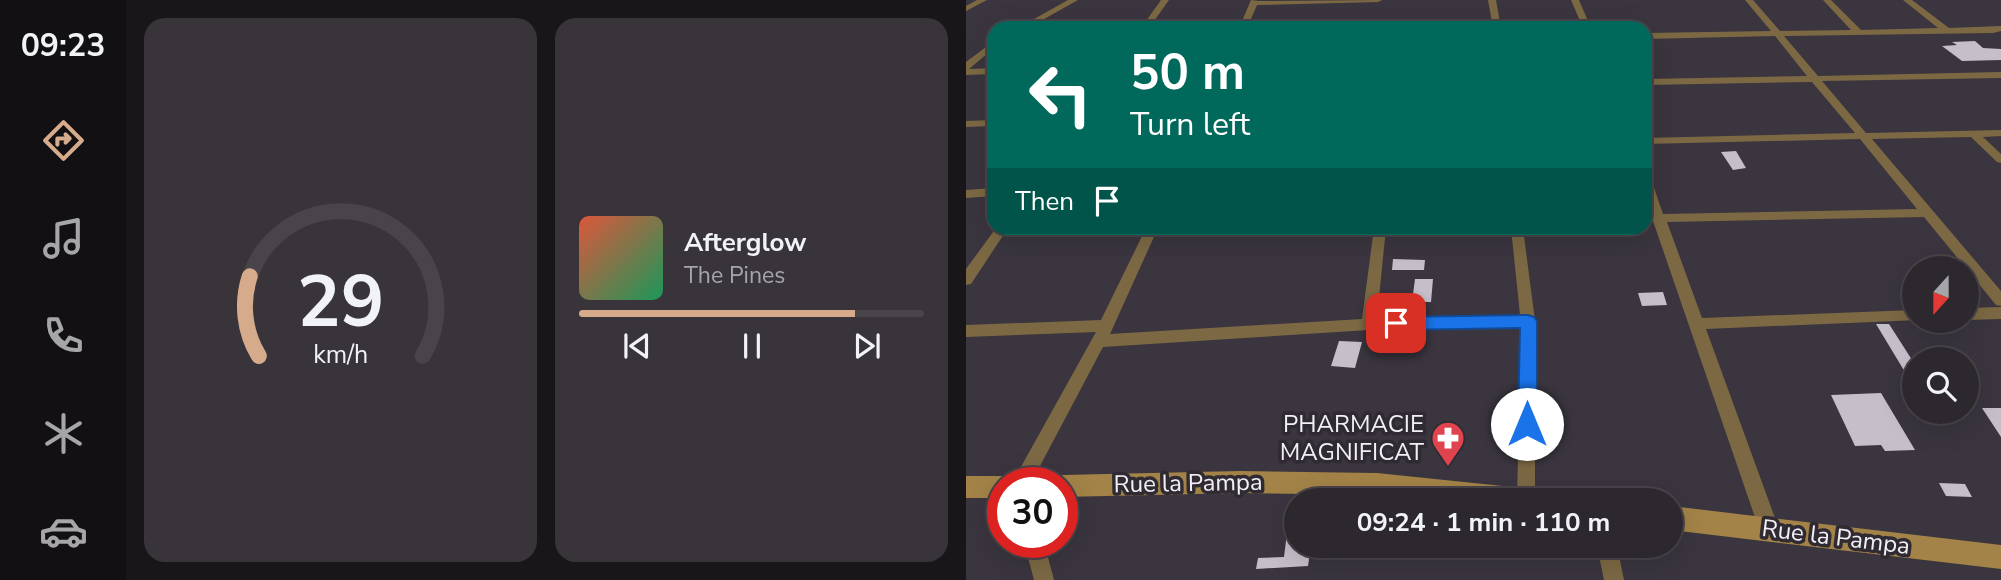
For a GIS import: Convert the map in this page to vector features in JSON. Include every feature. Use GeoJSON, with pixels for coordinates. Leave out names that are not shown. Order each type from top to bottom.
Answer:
{"type":"FeatureCollection","features":[{"type":"Feature","properties":{"kind":"street"},"geometry":{"type":"LineString","coordinates":[[974,0],[982,0]]}},
{"type":"Feature","properties":{"kind":"street"},"geometry":{"type":"LineString","coordinates":[[966,9],[982,0]]}},
{"type":"Feature","properties":{"kind":"street"},"geometry":{"type":"LineString","coordinates":[[1034,21],[1074,0]]}},
{"type":"Feature","properties":{"kind":"street"},"geometry":{"type":"LineString","coordinates":[[1149,21],[1165,0]]}},
{"type":"Feature","properties":{"kind":"street"},"geometry":{"type":"LineString","coordinates":[[1246,21],[1254,1],[1378,0]]}},
{"type":"Feature","properties":{"kind":"street"},"geometry":{"type":"LineString","coordinates":[[1492,0],[1496,21]]}},
{"type":"Feature","properties":{"kind":"street"},"geometry":{"type":"LineString","coordinates":[[1575,0],[1584,21]]}},
{"type":"Feature","properties":{"kind":"street"},"geometry":{"type":"LineString","coordinates":[[1749,0],[2001,301]]}},
{"type":"Feature","properties":{"kind":"street"},"geometry":{"type":"LineString","coordinates":[[1827,0],[1858,33]]}},
{"type":"Feature","properties":{"kind":"street"},"geometry":{"type":"LineString","coordinates":[[1907,0],[1947,31]]}},
{"type":"Feature","properties":{"kind":"street"},"geometry":{"type":"LineString","coordinates":[[1652,36],[2001,28]]}},
{"type":"Feature","properties":{"kind":"street"},"geometry":{"type":"LineString","coordinates":[[966,70],[987,50]]}},
{"type":"Feature","properties":{"kind":"street"},"geometry":{"type":"LineString","coordinates":[[966,70],[987,71]]}},
{"type":"Feature","properties":{"kind":"street"},"geometry":{"type":"LineString","coordinates":[[1652,82],[2001,75]]}},
{"type":"Feature","properties":{"kind":"street"},"geometry":{"type":"LineString","coordinates":[[966,124],[987,123]]}},
{"type":"Feature","properties":{"kind":"street"},"geometry":{"type":"LineString","coordinates":[[1652,141],[2001,133]]}},
{"type":"Feature","properties":{"kind":"street"},"geometry":{"type":"LineString","coordinates":[[1974,134],[2001,160]]}},
{"type":"Feature","properties":{"kind":"street"},"geometry":{"type":"LineString","coordinates":[[966,194],[987,192]]}},
{"type":"Feature","properties":{"kind":"street"},"geometry":{"type":"LineString","coordinates":[[1652,200],[1769,528]]}},
{"type":"Feature","properties":{"kind":"street"},"geometry":{"type":"LineString","coordinates":[[1658,218],[1925,213]]}},
{"type":"Feature","properties":{"kind":"street"},"geometry":{"type":"LineString","coordinates":[[966,281],[997,235]]}},
{"type":"Feature","properties":{"kind":"street"},"geometry":{"type":"LineString","coordinates":[[1029,467],[1103,333],[1149,235]]}},
{"type":"Feature","properties":{"kind":"street"},"geometry":{"type":"LineString","coordinates":[[1369,324],[1379,235]]}},
{"type":"Feature","properties":{"kind":"street"},"geometry":{"type":"LineString","coordinates":[[1518,235],[1528,321],[1524,488]]}},
{"type":"Feature","properties":{"kind":"street"},"geometry":{"type":"LineString","coordinates":[[1979,314],[2001,313]]}},
{"type":"Feature","properties":{"kind":"street"},"geometry":{"type":"LineString","coordinates":[[1696,324],[1902,316]]}},
{"type":"Feature","properties":{"kind":"street"},"geometry":{"type":"LineString","coordinates":[[966,331],[1103,333],[1528,321]]}},
{"type":"Feature","properties":{"kind":"street","name":"Rue la Pampa"},"geometry":{"type":"LineString","coordinates":[[1078,486],[1240,482],[1377,484],[1414,488]]}},
{"type":"Feature","properties":{"kind":"street"},"geometry":{"type":"LineString","coordinates":[[966,487],[987,487]]}},
{"type":"Feature","properties":{"kind":"street","name":"Rue la Pampa"},"geometry":{"type":"LineString","coordinates":[[1683,519],[2001,557]]}},
{"type":"Feature","properties":{"kind":"street"},"geometry":{"type":"LineString","coordinates":[[1038,558],[1044,580]]}},
{"type":"Feature","properties":{"kind":"street"},"geometry":{"type":"LineString","coordinates":[[1609,558],[1614,580]]}},
{"type":"Feature","properties":{"kind":"building"},"geometry":{"type":"Polygon","coordinates":[[[1975,41],[1983,48],[2001,49],[2001,60],[1962,61],[1942,46],[1957,45],[1952,42],[1975,41]]]}},
{"type":"Feature","properties":{"kind":"building"},"geometry":{"type":"Polygon","coordinates":[[[1736,151],[1746,168],[1733,170],[1721,152],[1736,151]]]}},
{"type":"Feature","properties":{"kind":"building"},"geometry":{"type":"Polygon","coordinates":[[[1393,259],[1425,260],[1424,270],[1392,270],[1393,259]]]}},
{"type":"Feature","properties":{"kind":"building"},"geometry":{"type":"Polygon","coordinates":[[[1415,279],[1433,279],[1431,302],[1412,302],[1415,279]]]}},
{"type":"Feature","properties":{"kind":"building"},"geometry":{"type":"Polygon","coordinates":[[[1663,292],[1667,305],[1642,306],[1638,293],[1663,292]]]}},
{"type":"Feature","properties":{"kind":"building"},"geometry":{"type":"Polygon","coordinates":[[[1876,324],[1889,324],[1904,347],[1902,367],[1876,324]]]}},
{"type":"Feature","properties":{"kind":"building"},"geometry":{"type":"Polygon","coordinates":[[[1339,341],[1362,342],[1355,368],[1331,366],[1339,341]]]}},
{"type":"Feature","properties":{"kind":"building"},"geometry":{"type":"Polygon","coordinates":[[[1881,393],[1915,450],[1885,451],[1881,445],[1855,446],[1831,395],[1881,393]]]}},
{"type":"Feature","properties":{"kind":"building"},"geometry":{"type":"Polygon","coordinates":[[[1982,408],[2001,408],[2001,437],[1982,408]]]}},
{"type":"Feature","properties":{"kind":"building"},"geometry":{"type":"Polygon","coordinates":[[[1939,483],[1965,484],[1972,497],[1946,496],[1939,483]]]}},
{"type":"Feature","properties":{"kind":"building"},"geometry":{"type":"Polygon","coordinates":[[[1258,558],[1309,558],[1308,566],[1256,569],[1258,558]]]}},
{"type":"Feature","properties":{"kind":"place","name":"PHARMACIE MAGNIFICAT"},"geometry":{"type":"Point","coordinates":[1448,468]}},
{"type":"Feature","properties":{"kind":"route"},"geometry":{"type":"LineString","coordinates":[[1396,323],[1528,321],[1527,424]]}}]}
